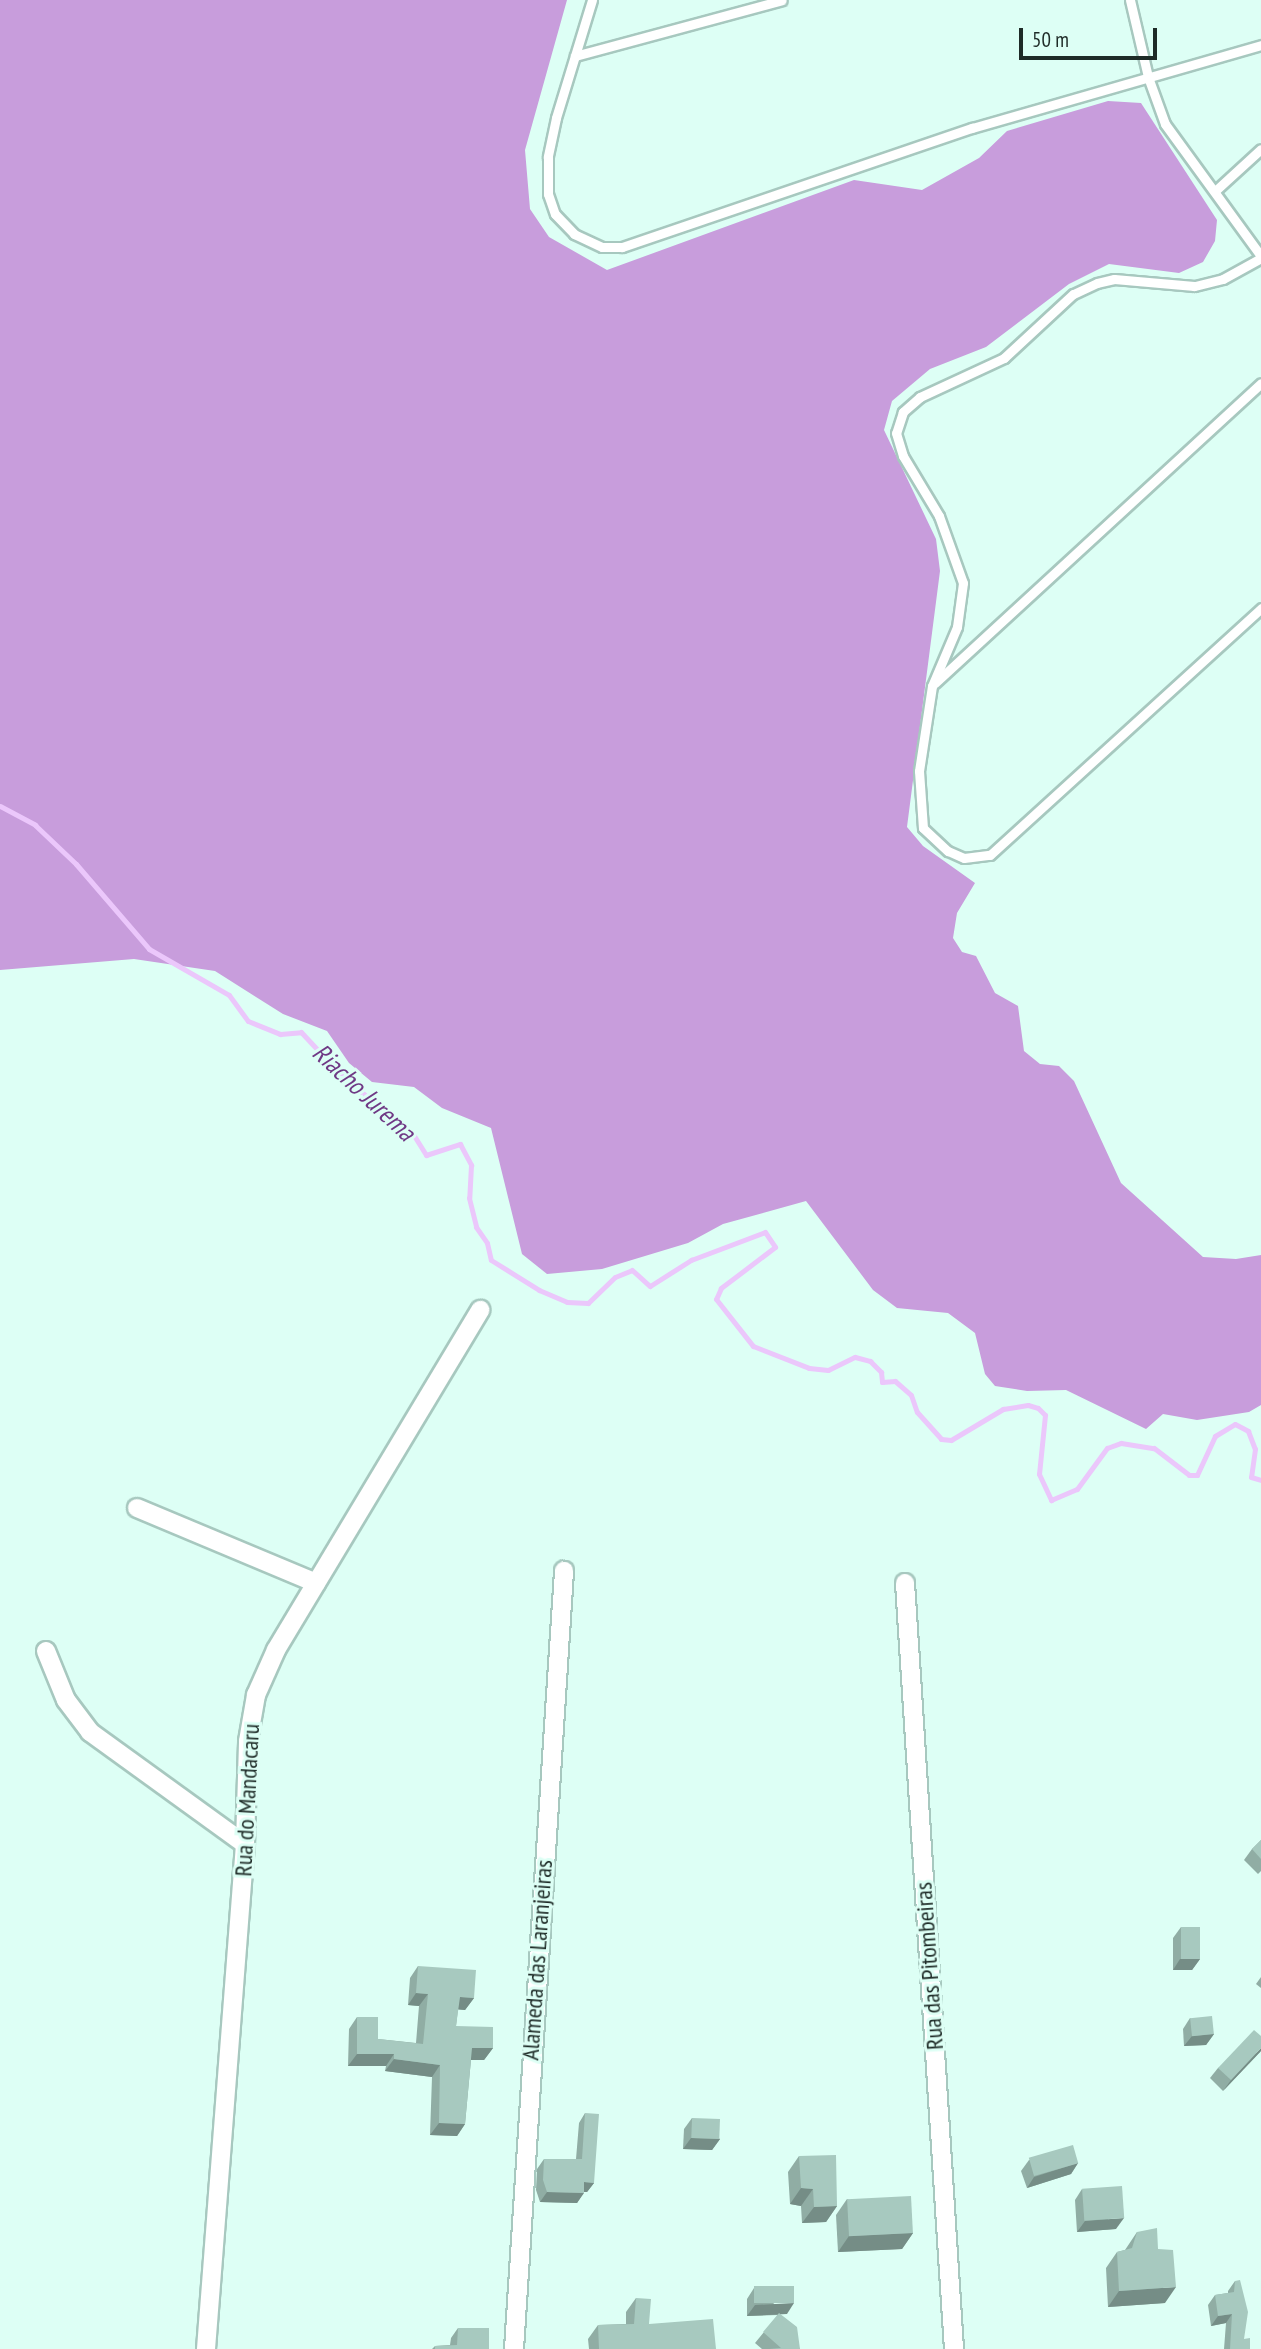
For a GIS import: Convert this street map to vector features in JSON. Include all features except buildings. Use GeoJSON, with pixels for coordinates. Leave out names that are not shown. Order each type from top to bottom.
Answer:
{"type":"FeatureCollection","features":[{"type":"Feature","properties":{"kind":"street","name":"Rua do Mandacaru"},"geometry":{"type":"LineString","coordinates":[[206,2349],[245,1844],[248,1741],[256,1695],[316,1583],[480,1310]]}},
{"type":"Feature","properties":{"kind":"street"},"geometry":{"type":"LineString","coordinates":[[137,1508],[316,1583]]}},
{"type":"Feature","properties":{"kind":"street","name":"Alameda das Laranjeiras"},"geometry":{"type":"LineString","coordinates":[[514,2349],[564,1571]]}},
{"type":"Feature","properties":{"kind":"street","name":"Rua das Pitombeiras"},"geometry":{"type":"LineString","coordinates":[[905,1583],[954,2349]]}},
{"type":"Feature","properties":{"kind":"street"},"geometry":{"type":"LineString","coordinates":[[46,1651],[66,1700],[90,1732],[245,1844]]}},
{"type":"Feature","properties":{"kind":"lane"},"geometry":{"type":"LineString","coordinates":[[593,0],[548,157],[548,194],[555,214],[574,234],[602,247],[622,247],[897,152],[1261,45]]}},
{"type":"Feature","properties":{"kind":"lane"},"geometry":{"type":"LineString","coordinates":[[575,56],[782,0]]}},
{"type":"Feature","properties":{"kind":"lane"},"geometry":{"type":"LineString","coordinates":[[1130,0],[1148,77],[1165,124],[1261,257],[1223,279],[1194,286],[1114,279],[1097,283],[1073,295],[1004,358],[920,397],[903,412],[896,433],[903,456],[939,516],[963,583],[957,627],[932,686],[918,808],[931,839],[948,851],[975,859],[990,855],[1261,608]]}},
{"type":"Feature","properties":{"kind":"lane"},"geometry":{"type":"LineString","coordinates":[[1215,191],[1261,149]]}},
{"type":"Feature","properties":{"kind":"lane"},"geometry":{"type":"LineString","coordinates":[[932,686],[1261,383]]}},
{"type":"Feature","properties":{"kind":"shaded area"},"geometry":{"type":"Polygon","coordinates":[[[0,0],[567,0],[525,150],[530,209],[549,237],[607,270],[854,180],[922,190],[979,158],[1007,131],[1108,101],[1141,103],[1217,220],[1215,241],[1203,262],[1179,273],[1109,264],[1069,284],[986,347],[930,369],[892,401],[884,430],[936,539],[940,571],[907,827],[923,846],[975,883],[957,913],[953,938],[962,952],[976,956],[995,993],[1018,1006],[1024,1051],[1040,1064],[1059,1066],[1074,1081],[1121,1183],[1203,1257],[1236,1259],[1261,1255],[1261,1405],[1249,1412],[1197,1420],[1163,1414],[1146,1429],[1066,1390],[1027,1391],[995,1386],[985,1374],[975,1333],[948,1313],[897,1308],[873,1290],[806,1201],[723,1224],[688,1243],[602,1269],[547,1274],[522,1254],[491,1128],[442,1108],[414,1087],[372,1082],[349,1063],[327,1031],[283,1014],[215,971],[134,959],[0,970],[0,0]]]}},
{"type":"Feature","properties":{"kind":"waterway","name":"Riacho Jurema"},"geometry":{"type":"LineString","coordinates":[[0,806],[35,825],[76,864],[149,949],[229,995],[248,1021],[280,1034],[301,1032],[343,1077],[413,1134],[426,1155],[460,1144],[471,1165],[469,1198],[476,1227],[487,1243],[491,1260],[539,1290],[567,1302],[588,1303],[615,1277],[632,1270],[650,1286],[691,1260],[765,1232],[775,1247],[721,1288],[716,1299],[753,1346],[809,1368],[828,1370],[855,1357],[870,1361],[881,1372],[882,1382],[895,1381],[911,1395],[917,1412],[941,1439],[951,1440],[1003,1409],[1028,1405],[1038,1408],[1045,1415],[1039,1474],[1051,1500],[1077,1489],[1107,1448],[1121,1443],[1154,1448],[1189,1475],[1197,1475],[1215,1436],[1235,1424],[1248,1431],[1255,1449],[1251,1477],[1261,1480]]}}]}
